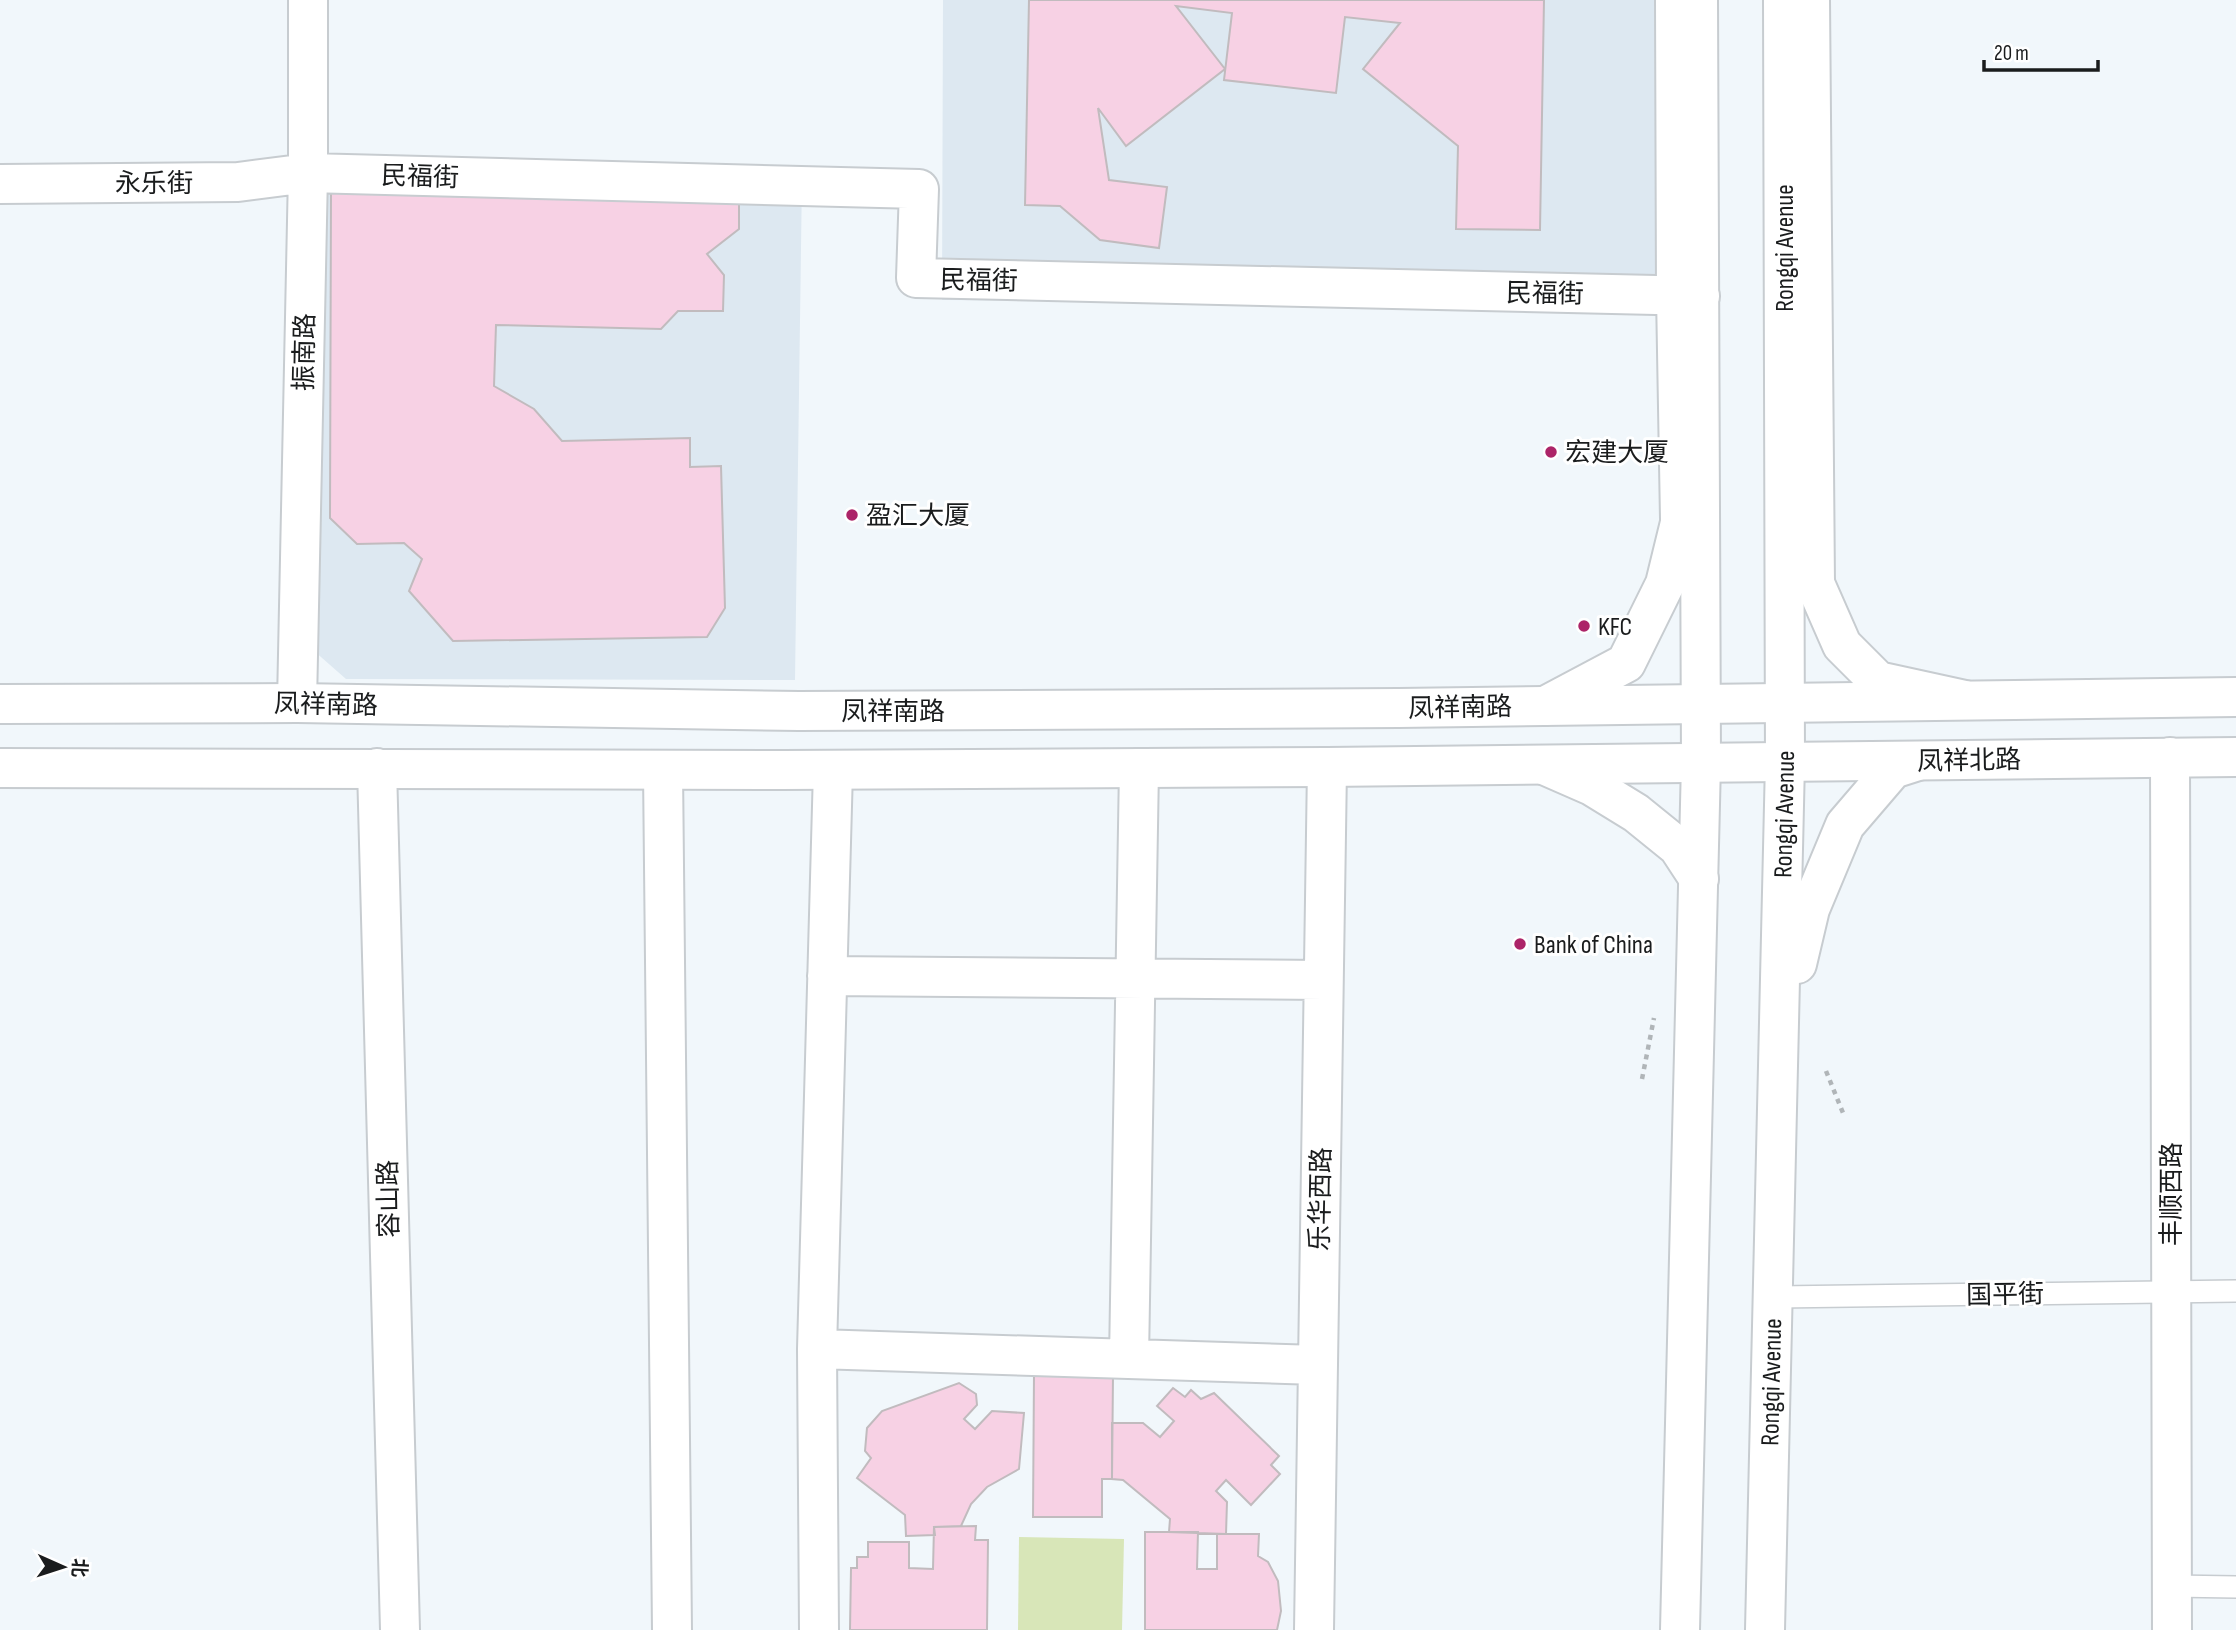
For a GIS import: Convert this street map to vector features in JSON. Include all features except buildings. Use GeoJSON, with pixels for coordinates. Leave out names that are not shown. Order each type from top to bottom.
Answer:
{"type":"FeatureCollection","features":[{"type":"Feature","properties":{"kind":"street","name":"振南路"},"geometry":{"type":"LineString","coordinates":[[297,704],[308,173],[308,0]]}},
{"type":"Feature","properties":{"kind":"street"},"geometry":{"type":"LineString","coordinates":[[1675,0],[1688,296],[1700,438],[1702,763],[1681,1630]]}},
{"type":"Feature","properties":{"kind":"street"},"geometry":{"type":"LineString","coordinates":[[1680,519],[1698,0]]}},
{"type":"Feature","properties":{"kind":"street","name":"Rongqi Avenue"},"geometry":{"type":"LineString","coordinates":[[1765,1630],[1786,702],[1783,0]]}},
{"type":"Feature","properties":{"kind":"street"},"geometry":{"type":"LineString","coordinates":[[1810,0],[1815,584]]}},
{"type":"Feature","properties":{"kind":"street","name":"永乐街"},"geometry":{"type":"LineString","coordinates":[[0,184],[238,182],[308,173]]}},
{"type":"Feature","properties":{"kind":"street","name":"民福街"},"geometry":{"type":"LineString","coordinates":[[308,173],[919,189],[916,278],[1688,296]]}},
{"type":"Feature","properties":{"kind":"street"},"geometry":{"type":"LineString","coordinates":[[1545,706],[1626,663],[1665,583],[1700,438]]}},
{"type":"Feature","properties":{"kind":"street"},"geometry":{"type":"LineString","coordinates":[[1785,514],[1842,645],[1878,681],[1965,700]]}},
{"type":"Feature","properties":{"kind":"street"},"geometry":{"type":"LineString","coordinates":[[1786,702],[2236,697]]}},
{"type":"Feature","properties":{"kind":"street","name":"凤祥南路"},"geometry":{"type":"LineString","coordinates":[[0,704],[297,704],[799,711],[1786,702]]}},
{"type":"Feature","properties":{"kind":"street","name":"丰顺西路"},"geometry":{"type":"LineString","coordinates":[[2169,757],[2172,1630]]}},
{"type":"Feature","properties":{"kind":"street","name":"凤祥北路"},"geometry":{"type":"LineString","coordinates":[[1702,763],[2236,757]]}},
{"type":"Feature","properties":{"kind":"street"},"geometry":{"type":"LineString","coordinates":[[1779,1038],[1810,909],[1845,825],[1893,769],[1918,761]]}},
{"type":"Feature","properties":{"kind":"street"},"geometry":{"type":"LineString","coordinates":[[0,768],[832,770],[1702,763]]}},
{"type":"Feature","properties":{"kind":"street"},"geometry":{"type":"LineString","coordinates":[[1544,765],[1592,786],[1636,813],[1678,847],[1699,879]]}},
{"type":"Feature","properties":{"kind":"street","name":"乐华西路"},"geometry":{"type":"LineString","coordinates":[[1314,1630],[1327,767]]}},
{"type":"Feature","properties":{"kind":"street","name":"容山路"},"geometry":{"type":"LineString","coordinates":[[377,768],[400,1630]]}},
{"type":"Feature","properties":{"kind":"street"},"geometry":{"type":"LineString","coordinates":[[1129,1359],[1139,768]]}},
{"type":"Feature","properties":{"kind":"street"},"geometry":{"type":"LineString","coordinates":[[663,770],[672,1630]]}},
{"type":"Feature","properties":{"kind":"street"},"geometry":{"type":"LineString","coordinates":[[819,1630],[817,1349],[832,770]]}},
{"type":"Feature","properties":{"kind":"street"},"geometry":{"type":"LineString","coordinates":[[827,976],[1323,980]]}},
{"type":"Feature","properties":{"kind":"street"},"geometry":{"type":"LineString","coordinates":[[817,1349],[1317,1365]]}},
{"type":"Feature","properties":{"kind":"lane","name":"国平街"},"geometry":{"type":"LineString","coordinates":[[1773,1297],[2236,1291]]}},
{"type":"Feature","properties":{"kind":"lane"},"geometry":{"type":"LineString","coordinates":[[2172,1586],[2236,1587]]}},
{"type":"Feature","properties":{"kind":"path"},"geometry":{"type":"LineString","coordinates":[[1642,1079],[1656,1005]]}},
{"type":"Feature","properties":{"kind":"path"},"geometry":{"type":"LineString","coordinates":[[1826,1071],[1843,1113]]}},
{"type":"Feature","properties":{"kind":"shaded area"},"geometry":{"type":"Polygon","coordinates":[[[943,0],[1659,0],[1659,302],[942,300],[943,0]]]}},
{"type":"Feature","properties":{"kind":"shaded area"},"geometry":{"type":"Polygon","coordinates":[[[324,164],[802,177],[795,680],[346,679],[313,650],[324,164]]]}},
{"type":"Feature","properties":{"kind":"green space"},"geometry":{"type":"Polygon","coordinates":[[[1019,1537],[1124,1539],[1122,1630],[1018,1630],[1019,1537]]]}},
{"type":"Feature","properties":{"kind":"place","name":"宏建大厦"},"geometry":{"type":"Point","coordinates":[1551,452]}},
{"type":"Feature","properties":{"kind":"place","name":"盈汇大厦"},"geometry":{"type":"Point","coordinates":[852,515]}},
{"type":"Feature","properties":{"kind":"place","name":"KFC"},"geometry":{"type":"Point","coordinates":[1584,626]}},
{"type":"Feature","properties":{"kind":"place","name":"Bank of China"},"geometry":{"type":"Point","coordinates":[1520,944]}}]}
